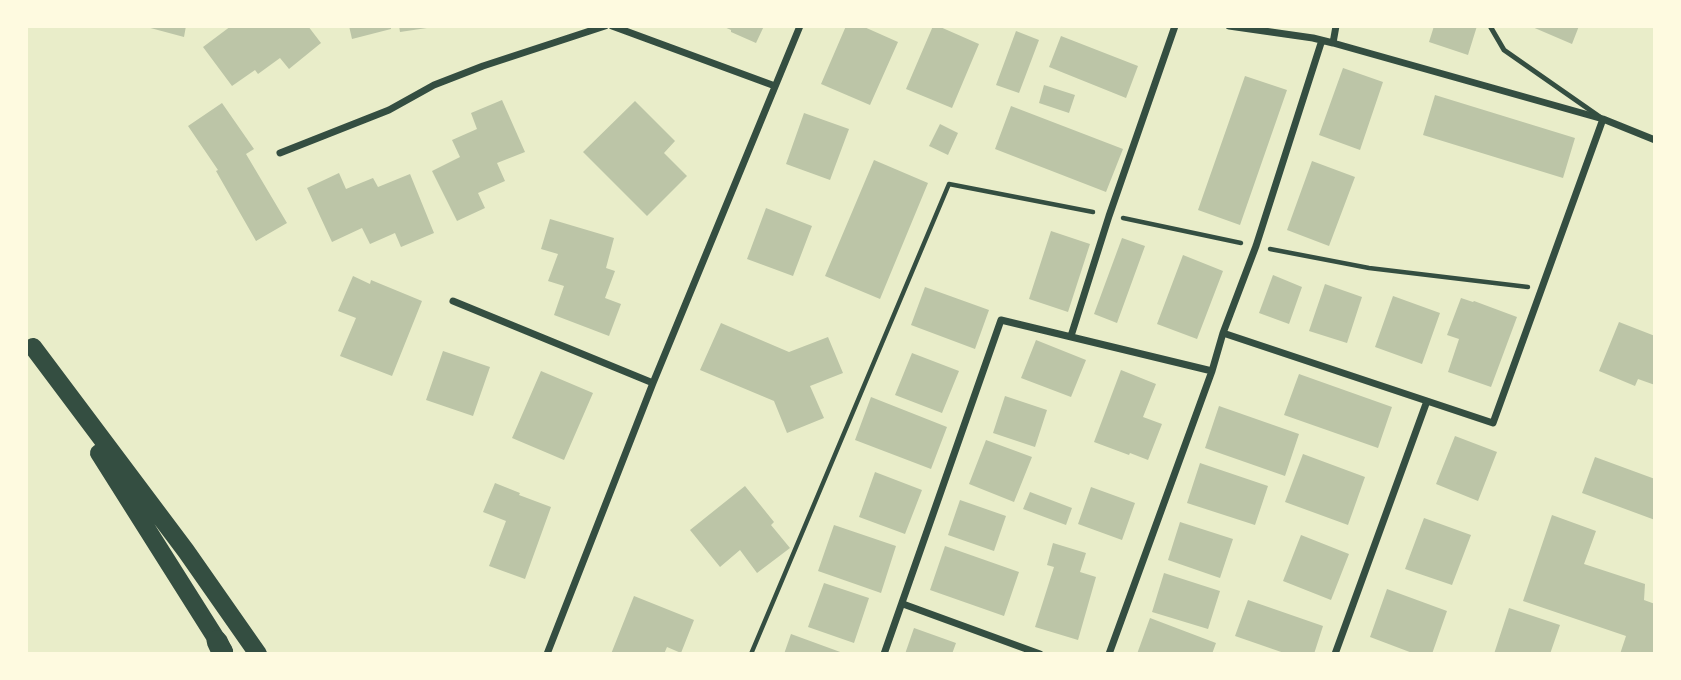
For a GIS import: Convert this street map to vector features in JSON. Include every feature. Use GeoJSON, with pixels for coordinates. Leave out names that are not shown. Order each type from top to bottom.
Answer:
{"type":"FeatureCollection","features":[{"type":"Feature","properties":{"kind":"main road"},"geometry":{"type":"LineString","coordinates":[[30,342],[222,650]]}},
{"type":"Feature","properties":{"kind":"main road"},"geometry":{"type":"LineString","coordinates":[[30,342],[186,551],[258,654]]}},
{"type":"Feature","properties":{"kind":"street"},"geometry":{"type":"LineString","coordinates":[[280,153],[388,110],[435,85],[482,66],[605,26]]}},
{"type":"Feature","properties":{"kind":"street"},"geometry":{"type":"LineString","coordinates":[[611,26],[775,86]]}},
{"type":"Feature","properties":{"kind":"street"},"geometry":{"type":"LineString","coordinates":[[547,654],[653,383],[800,26]]}},
{"type":"Feature","properties":{"kind":"street"},"geometry":{"type":"LineString","coordinates":[[1070,336],[1175,26]]}},
{"type":"Feature","properties":{"kind":"street"},"geometry":{"type":"LineString","coordinates":[[1229,26],[1322,40],[1603,119],[1655,140]]}},
{"type":"Feature","properties":{"kind":"street"},"geometry":{"type":"LineString","coordinates":[[1333,43],[1336,26]]}},
{"type":"Feature","properties":{"kind":"street"},"geometry":{"type":"LineString","coordinates":[[1110,654],[1256,246],[1322,40]]}},
{"type":"Feature","properties":{"kind":"street"},"geometry":{"type":"LineString","coordinates":[[1223,333],[1493,423],[1603,119]]}},
{"type":"Feature","properties":{"kind":"street"},"geometry":{"type":"LineString","coordinates":[[453,302],[653,383]]}},
{"type":"Feature","properties":{"kind":"street"},"geometry":{"type":"LineString","coordinates":[[884,654],[1001,320],[1212,370]]}},
{"type":"Feature","properties":{"kind":"street"},"geometry":{"type":"LineString","coordinates":[[1335,654],[1427,401]]}},
{"type":"Feature","properties":{"kind":"street"},"geometry":{"type":"LineString","coordinates":[[903,604],[1040,654]]}},
{"type":"Feature","properties":{"kind":"lane"},"geometry":{"type":"LineString","coordinates":[[1490,26],[1504,50],[1603,119]]}},
{"type":"Feature","properties":{"kind":"building"},"geometry":{"type":"Polygon","coordinates":[[[143,26],[186,26],[184,37],[143,26]]]}},
{"type":"Feature","properties":{"kind":"building"},"geometry":{"type":"Polygon","coordinates":[[[231,26],[308,26],[321,43],[289,69],[280,58],[258,74],[255,70],[232,86],[203,47],[231,26]]]}},
{"type":"Feature","properties":{"kind":"building"},"geometry":{"type":"Polygon","coordinates":[[[349,26],[391,26],[391,29],[352,39],[349,26]]]}},
{"type":"Feature","properties":{"kind":"building"},"geometry":{"type":"Polygon","coordinates":[[[399,26],[427,26],[427,28],[400,32],[399,26]]]}},
{"type":"Feature","properties":{"kind":"building"},"geometry":{"type":"Polygon","coordinates":[[[722,26],[764,26],[756,43],[722,26]]]}},
{"type":"Feature","properties":{"kind":"building"},"geometry":{"type":"Polygon","coordinates":[[[846,26],[862,26],[898,42],[870,105],[821,84],[846,26]]]}},
{"type":"Feature","properties":{"kind":"building"},"geometry":{"type":"Polygon","coordinates":[[[933,26],[979,44],[952,108],[906,89],[933,26]]]}},
{"type":"Feature","properties":{"kind":"building"},"geometry":{"type":"Polygon","coordinates":[[[1434,26],[1477,26],[1468,55],[1429,42],[1434,26]]]}},
{"type":"Feature","properties":{"kind":"building"},"geometry":{"type":"Polygon","coordinates":[[[1530,26],[1579,26],[1572,44],[1530,26]]]}},
{"type":"Feature","properties":{"kind":"building"},"geometry":{"type":"Polygon","coordinates":[[[1016,31],[1039,40],[1019,93],[996,85],[1016,31]]]}},
{"type":"Feature","properties":{"kind":"building"},"geometry":{"type":"Polygon","coordinates":[[[1061,36],[1138,66],[1126,98],[1049,67],[1061,36]]]}},
{"type":"Feature","properties":{"kind":"building"},"geometry":{"type":"Polygon","coordinates":[[[1343,68],[1383,82],[1360,150],[1319,135],[1343,68]]]}},
{"type":"Feature","properties":{"kind":"building"},"geometry":{"type":"Polygon","coordinates":[[[1245,76],[1287,90],[1240,225],[1198,210],[1245,76]]]}},
{"type":"Feature","properties":{"kind":"building"},"geometry":{"type":"Polygon","coordinates":[[[1044,85],[1075,95],[1069,113],[1039,103],[1044,85]]]}},
{"type":"Feature","properties":{"kind":"building"},"geometry":{"type":"Polygon","coordinates":[[[1435,95],[1575,138],[1563,178],[1423,135],[1435,95]]]}},
{"type":"Feature","properties":{"kind":"building"},"geometry":{"type":"Polygon","coordinates":[[[502,100],[525,152],[497,163],[505,181],[478,193],[485,208],[457,221],[432,171],[460,157],[452,140],[477,129],[471,113],[502,100]]]}},
{"type":"Feature","properties":{"kind":"building"},"geometry":{"type":"Polygon","coordinates":[[[635,101],[675,141],[664,153],[687,176],[647,216],[583,152],[635,101]]]}},
{"type":"Feature","properties":{"kind":"building"},"geometry":{"type":"Polygon","coordinates":[[[222,103],[254,149],[246,154],[287,223],[256,241],[216,171],[218,170],[188,126],[222,103]]]}},
{"type":"Feature","properties":{"kind":"building"},"geometry":{"type":"Polygon","coordinates":[[[1011,106],[1123,149],[1106,192],[995,149],[1011,106]]]}},
{"type":"Feature","properties":{"kind":"building"},"geometry":{"type":"Polygon","coordinates":[[[804,113],[849,129],[830,180],[786,164],[804,113]]]}},
{"type":"Feature","properties":{"kind":"building"},"geometry":{"type":"Polygon","coordinates":[[[940,124],[958,133],[948,155],[929,146],[940,124]]]}},
{"type":"Feature","properties":{"kind":"building"},"geometry":{"type":"Polygon","coordinates":[[[874,160],[928,183],[880,299],[825,276],[874,160]]]}},
{"type":"Feature","properties":{"kind":"building"},"geometry":{"type":"Polygon","coordinates":[[[1312,161],[1355,177],[1329,246],[1287,230],[1312,161]]]}},
{"type":"Feature","properties":{"kind":"building"},"geometry":{"type":"Polygon","coordinates":[[[339,173],[346,189],[373,178],[378,187],[410,174],[434,233],[401,247],[395,233],[370,244],[362,228],[332,242],[307,188],[339,173]]]}},
{"type":"Feature","properties":{"kind":"building"},"geometry":{"type":"Polygon","coordinates":[[[766,208],[812,226],[793,276],[747,259],[766,208]]]}},
{"type":"Feature","properties":{"kind":"building"},"geometry":{"type":"Polygon","coordinates":[[[550,219],[614,238],[606,268],[615,271],[605,298],[621,304],[609,336],[554,315],[564,286],[548,281],[558,254],[541,249],[550,219]]]}},
{"type":"Feature","properties":{"kind":"building"},"geometry":{"type":"Polygon","coordinates":[[[1051,231],[1090,244],[1068,312],[1029,299],[1051,231]]]}},
{"type":"Feature","properties":{"kind":"building"},"geometry":{"type":"Polygon","coordinates":[[[1122,238],[1145,246],[1117,323],[1094,314],[1122,238]]]}},
{"type":"Feature","properties":{"kind":"building"},"geometry":{"type":"Polygon","coordinates":[[[1183,255],[1223,271],[1197,339],[1157,324],[1183,255]]]}},
{"type":"Feature","properties":{"kind":"building"},"geometry":{"type":"Polygon","coordinates":[[[1273,275],[1302,287],[1289,324],[1259,313],[1273,275]]]}},
{"type":"Feature","properties":{"kind":"building"},"geometry":{"type":"Polygon","coordinates":[[[353,276],[370,284],[371,280],[422,301],[392,376],[340,356],[356,318],[338,311],[353,276]]]}},
{"type":"Feature","properties":{"kind":"building"},"geometry":{"type":"Polygon","coordinates":[[[1325,284],[1362,297],[1347,343],[1309,331],[1325,284]]]}},
{"type":"Feature","properties":{"kind":"building"},"geometry":{"type":"Polygon","coordinates":[[[925,287],[989,310],[975,349],[911,325],[925,287]]]}},
{"type":"Feature","properties":{"kind":"building"},"geometry":{"type":"Polygon","coordinates":[[[1393,296],[1440,313],[1422,364],[1375,347],[1393,296]]]}},
{"type":"Feature","properties":{"kind":"building"},"geometry":{"type":"Polygon","coordinates":[[[1461,298],[1517,317],[1491,387],[1448,372],[1459,339],[1447,335],[1461,298]]]}},
{"type":"Feature","properties":{"kind":"building"},"geometry":{"type":"Polygon","coordinates":[[[1619,322],[1655,336],[1655,385],[1638,379],[1635,386],[1599,371],[1619,322]]]}},
{"type":"Feature","properties":{"kind":"building"},"geometry":{"type":"Polygon","coordinates":[[[721,323],[789,352],[828,337],[843,373],[810,386],[824,418],[787,433],[774,401],[700,370],[721,323]]]}},
{"type":"Feature","properties":{"kind":"building"},"geometry":{"type":"Polygon","coordinates":[[[1036,340],[1086,360],[1071,397],[1021,378],[1036,340]]]}},
{"type":"Feature","properties":{"kind":"building"},"geometry":{"type":"Polygon","coordinates":[[[443,351],[490,367],[473,416],[426,400],[443,351]]]}},
{"type":"Feature","properties":{"kind":"building"},"geometry":{"type":"Polygon","coordinates":[[[912,353],[959,371],[942,413],[895,395],[912,353]]]}},
{"type":"Feature","properties":{"kind":"building"},"geometry":{"type":"Polygon","coordinates":[[[1121,370],[1156,384],[1143,417],[1162,424],[1148,460],[1094,442],[1121,370]]]}},
{"type":"Feature","properties":{"kind":"building"},"geometry":{"type":"Polygon","coordinates":[[[541,371],[593,393],[564,460],[512,438],[541,371]]]}},
{"type":"Feature","properties":{"kind":"building"},"geometry":{"type":"Polygon","coordinates":[[[1299,374],[1392,407],[1378,448],[1284,415],[1299,374]]]}},
{"type":"Feature","properties":{"kind":"building"},"geometry":{"type":"Polygon","coordinates":[[[1005,396],[1047,410],[1035,447],[993,433],[1005,396]]]}},
{"type":"Feature","properties":{"kind":"building"},"geometry":{"type":"Polygon","coordinates":[[[871,397],[947,427],[931,469],[855,440],[871,397]]]}},
{"type":"Feature","properties":{"kind":"building"},"geometry":{"type":"Polygon","coordinates":[[[1219,406],[1299,434],[1285,476],[1205,448],[1219,406]]]}},
{"type":"Feature","properties":{"kind":"building"},"geometry":{"type":"Polygon","coordinates":[[[1455,436],[1497,452],[1478,501],[1436,484],[1455,436]]]}},
{"type":"Feature","properties":{"kind":"building"},"geometry":{"type":"Polygon","coordinates":[[[986,440],[1032,457],[1014,502],[969,484],[986,440]]]}},
{"type":"Feature","properties":{"kind":"building"},"geometry":{"type":"Polygon","coordinates":[[[1303,454],[1365,477],[1348,525],[1285,502],[1303,454]]]}},
{"type":"Feature","properties":{"kind":"building"},"geometry":{"type":"Polygon","coordinates":[[[1595,457],[1655,479],[1655,520],[1582,493],[1595,457]]]}},
{"type":"Feature","properties":{"kind":"building"},"geometry":{"type":"Polygon","coordinates":[[[1200,463],[1268,486],[1255,525],[1187,503],[1200,463]]]}},
{"type":"Feature","properties":{"kind":"building"},"geometry":{"type":"Polygon","coordinates":[[[875,472],[922,490],[905,534],[859,517],[875,472]]]}},
{"type":"Feature","properties":{"kind":"building"},"geometry":{"type":"Polygon","coordinates":[[[495,483],[551,507],[525,579],[489,566],[506,521],[483,512],[495,483]]]}},
{"type":"Feature","properties":{"kind":"building"},"geometry":{"type":"Polygon","coordinates":[[[745,486],[774,522],[771,525],[790,548],[757,573],[740,550],[720,567],[690,530],[745,486]]]}},
{"type":"Feature","properties":{"kind":"building"},"geometry":{"type":"Polygon","coordinates":[[[1091,487],[1135,503],[1122,540],[1078,524],[1091,487]]]}},
{"type":"Feature","properties":{"kind":"building"},"geometry":{"type":"Polygon","coordinates":[[[1030,492],[1072,508],[1066,525],[1023,509],[1030,492]]]}},
{"type":"Feature","properties":{"kind":"building"},"geometry":{"type":"Polygon","coordinates":[[[960,500],[1006,516],[994,551],[948,535],[960,500]]]}},
{"type":"Feature","properties":{"kind":"building"},"geometry":{"type":"Polygon","coordinates":[[[1552,515],[1596,531],[1584,564],[1645,584],[1644,600],[1655,604],[1655,654],[1620,654],[1626,636],[1523,601],[1552,515]]]}},
{"type":"Feature","properties":{"kind":"building"},"geometry":{"type":"Polygon","coordinates":[[[1424,518],[1471,535],[1452,585],[1405,569],[1424,518]]]}},
{"type":"Feature","properties":{"kind":"building"},"geometry":{"type":"Polygon","coordinates":[[[1180,522],[1233,539],[1220,578],[1168,560],[1180,522]]]}},
{"type":"Feature","properties":{"kind":"building"},"geometry":{"type":"Polygon","coordinates":[[[834,525],[896,546],[881,593],[818,571],[834,525]]]}},
{"type":"Feature","properties":{"kind":"building"},"geometry":{"type":"Polygon","coordinates":[[[1301,535],[1349,554],[1331,600],[1283,581],[1301,535]]]}},
{"type":"Feature","properties":{"kind":"building"},"geometry":{"type":"Polygon","coordinates":[[[1053,543],[1086,553],[1080,572],[1096,577],[1078,640],[1035,627],[1054,567],[1047,565],[1053,543]]]}},
{"type":"Feature","properties":{"kind":"building"},"geometry":{"type":"Polygon","coordinates":[[[945,546],[1019,572],[1004,616],[930,590],[945,546]]]}},
{"type":"Feature","properties":{"kind":"building"},"geometry":{"type":"Polygon","coordinates":[[[1164,573],[1220,591],[1208,629],[1152,612],[1164,573]]]}},
{"type":"Feature","properties":{"kind":"building"},"geometry":{"type":"Polygon","coordinates":[[[824,583],[869,598],[854,643],[808,627],[824,583]]]}},
{"type":"Feature","properties":{"kind":"building"},"geometry":{"type":"Polygon","coordinates":[[[1387,589],[1447,611],[1432,654],[1415,654],[1370,637],[1387,589]]]}},
{"type":"Feature","properties":{"kind":"building"},"geometry":{"type":"Polygon","coordinates":[[[634,596],[694,620],[681,653],[667,647],[664,654],[611,654],[634,596]]]}},
{"type":"Feature","properties":{"kind":"building"},"geometry":{"type":"Polygon","coordinates":[[[1248,600],[1323,626],[1314,654],[1287,654],[1235,636],[1248,600]]]}},
{"type":"Feature","properties":{"kind":"building"},"geometry":{"type":"Polygon","coordinates":[[[1509,608],[1560,625],[1550,654],[1494,654],[1509,608]]]}},
{"type":"Feature","properties":{"kind":"building"},"geometry":{"type":"Polygon","coordinates":[[[1150,618],[1216,643],[1212,654],[1137,654],[1150,618]]]}},
{"type":"Feature","properties":{"kind":"building"},"geometry":{"type":"Polygon","coordinates":[[[914,628],[956,643],[952,654],[905,654],[914,628]]]}},
{"type":"Feature","properties":{"kind":"building"},"geometry":{"type":"Polygon","coordinates":[[[791,634],[843,653],[843,654],[784,654],[791,634]]]}}]}
